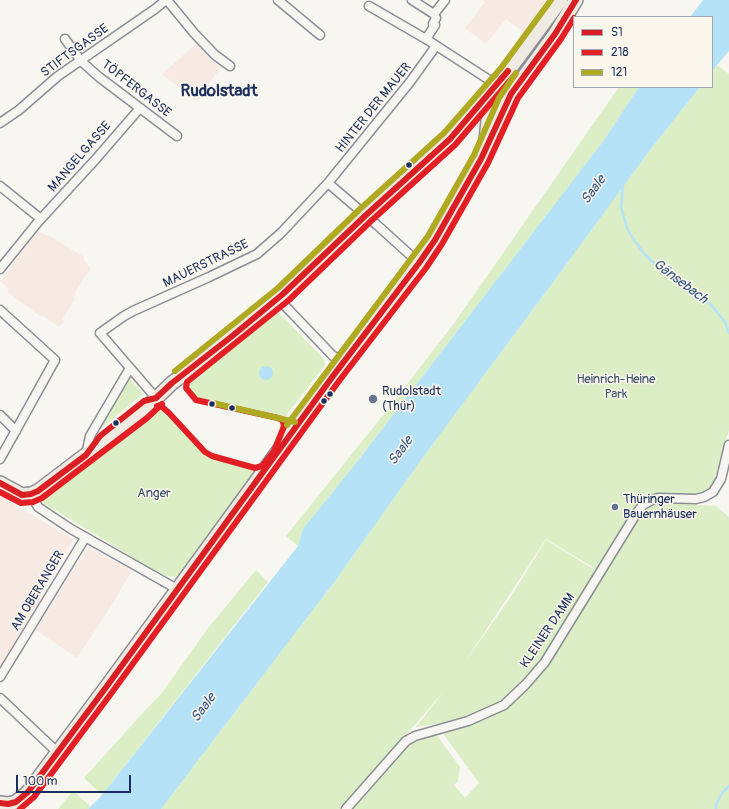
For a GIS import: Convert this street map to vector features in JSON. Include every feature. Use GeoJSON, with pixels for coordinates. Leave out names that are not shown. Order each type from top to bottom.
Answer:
{"type":"FeatureCollection","features":[{"type":"Feature","properties":{"kind":"main road"},"geometry":{"type":"LineString","coordinates":[[0,483],[22,494],[31,494],[47,484],[142,412],[172,383],[209,355],[283,294],[366,215],[421,167],[450,139],[507,73],[561,0]]}},
{"type":"Feature","properties":{"kind":"main road"},"geometry":{"type":"LineString","coordinates":[[486,143],[511,94],[555,34],[576,0]]}},
{"type":"Feature","properties":{"kind":"main road"},"geometry":{"type":"LineString","coordinates":[[0,803],[15,806],[28,792],[293,430],[435,240],[482,159],[486,143],[491,106],[507,73]]}},
{"type":"Feature","properties":{"kind":"main road"},"geometry":{"type":"LineString","coordinates":[[450,139],[463,129],[474,126],[480,130],[486,143]]}},
{"type":"Feature","properties":{"kind":"street","name":"STIFTSGASSE"},"geometry":{"type":"LineString","coordinates":[[0,123],[19,110],[58,76],[167,0]]}},
{"type":"Feature","properties":{"kind":"street"},"geometry":{"type":"LineString","coordinates":[[167,0],[194,33],[215,55],[230,66]]}},
{"type":"Feature","properties":{"kind":"street"},"geometry":{"type":"LineString","coordinates":[[278,0],[320,35]]}},
{"type":"Feature","properties":{"kind":"street"},"geometry":{"type":"LineString","coordinates":[[412,0],[434,14],[436,18],[433,24],[434,25],[426,39]]}},
{"type":"Feature","properties":{"kind":"street"},"geometry":{"type":"LineString","coordinates":[[434,14],[445,0]]}},
{"type":"Feature","properties":{"kind":"street"},"geometry":{"type":"LineString","coordinates":[[369,6],[426,39],[497,85]]}},
{"type":"Feature","properties":{"kind":"street","name":"TÖPFERGASSE"},"geometry":{"type":"LineString","coordinates":[[65,39],[81,61],[99,77],[177,136]]}},
{"type":"Feature","properties":{"kind":"street","name":"HINTER DER MAUER"},"geometry":{"type":"LineString","coordinates":[[328,183],[410,82],[436,46]]}},
{"type":"Feature","properties":{"kind":"street","name":"MANGELGASSE"},"geometry":{"type":"LineString","coordinates":[[0,269],[40,220],[140,108]]}},
{"type":"Feature","properties":{"kind":"street"},"geometry":{"type":"LineString","coordinates":[[328,183],[419,263]]}},
{"type":"Feature","properties":{"kind":"street","name":"MAUERSTRASSE"},"geometry":{"type":"LineString","coordinates":[[130,368],[100,333],[133,311],[257,254],[281,233],[328,183]]}},
{"type":"Feature","properties":{"kind":"street"},"geometry":{"type":"LineString","coordinates":[[0,186],[40,220]]}},
{"type":"Feature","properties":{"kind":"street"},"geometry":{"type":"LineString","coordinates":[[283,294],[285,306],[333,356],[346,359]]}},
{"type":"Feature","properties":{"kind":"street"},"geometry":{"type":"LineString","coordinates":[[0,310],[55,360],[0,458]]}},
{"type":"Feature","properties":{"kind":"street"},"geometry":{"type":"LineString","coordinates":[[86,455],[90,436],[130,368],[156,398]]}},
{"type":"Feature","properties":{"kind":"street"},"geometry":{"type":"LineString","coordinates":[[0,415],[16,430]]}},
{"type":"Feature","properties":{"kind":"street","name":"KLEINER DAMM"},"geometry":{"type":"LineString","coordinates":[[346,809],[406,741],[415,736],[468,720],[504,705],[526,684],[545,662],[643,505],[658,498],[696,499],[713,492],[721,479],[729,445]]}},
{"type":"Feature","properties":{"kind":"street"},"geometry":{"type":"LineString","coordinates":[[31,494],[38,507],[85,538],[177,590]]}},
{"type":"Feature","properties":{"kind":"street","name":"AM OBERANGER"},"geometry":{"type":"LineString","coordinates":[[0,677],[85,538]]}},
{"type":"Feature","properties":{"kind":"street"},"geometry":{"type":"LineString","coordinates":[[0,698],[57,752]]}},
{"type":"Feature","properties":{"kind":"shaded area"},"geometry":{"type":"Polygon","coordinates":[[[483,0],[550,0],[525,33],[506,19],[486,44],[465,28],[485,2],[483,0]]]}},
{"type":"Feature","properties":{"kind":"shaded area"},"geometry":{"type":"Polygon","coordinates":[[[197,43],[212,61],[221,68],[204,89],[203,94],[197,102],[162,74],[197,43]]]}},
{"type":"Feature","properties":{"kind":"shaded area"},"geometry":{"type":"Polygon","coordinates":[[[38,231],[47,236],[48,235],[84,257],[83,259],[91,269],[75,293],[75,299],[62,320],[64,321],[59,327],[42,315],[40,316],[10,294],[7,291],[9,289],[0,281],[38,231]]]}},
{"type":"Feature","properties":{"kind":"shaded area"},"geometry":{"type":"Polygon","coordinates":[[[5,496],[9,498],[7,501],[74,539],[0,667],[0,497],[5,496]]]}},
{"type":"Feature","properties":{"kind":"shaded area"},"geometry":{"type":"Polygon","coordinates":[[[88,547],[127,568],[131,572],[108,611],[77,658],[36,630],[88,547]]]}},
{"type":"Feature","properties":{"kind":"green space","name":"Heinrich-Heine Park"},"geometry":{"type":"Polygon","coordinates":[[[717,65],[729,74],[729,430],[713,485],[702,493],[692,495],[660,493],[649,497],[641,503],[599,571],[546,539],[463,665],[514,592],[546,540],[598,572],[538,663],[502,700],[466,716],[437,724],[416,727],[444,691],[342,809],[161,809],[335,581],[424,456],[650,150],[699,88],[713,88],[713,70],[717,65]]]}},
{"type":"Feature","properties":{"kind":"green space"},"geometry":{"type":"Polygon","coordinates":[[[618,88],[638,88],[604,140],[360,458],[303,529],[298,546],[286,536],[388,409],[455,322],[618,88]]]}},
{"type":"Feature","properties":{"kind":"green space"},"geometry":{"type":"Polygon","coordinates":[[[274,313],[279,313],[324,359],[325,365],[285,417],[282,418],[195,398],[190,395],[187,388],[191,380],[274,313]]]}},
{"type":"Feature","properties":{"kind":"green space"},"geometry":{"type":"Polygon","coordinates":[[[127,375],[143,394],[93,435],[127,375]]]}},
{"type":"Feature","properties":{"kind":"green space","name":"Anger"},"geometry":{"type":"Polygon","coordinates":[[[162,403],[197,445],[215,459],[256,470],[178,577],[167,576],[152,569],[43,502],[45,497],[162,403]]]}},
{"type":"Feature","properties":{"kind":"green space"},"geometry":{"type":"Polygon","coordinates":[[[659,502],[716,506],[729,517],[729,809],[353,809],[412,743],[436,734],[460,767],[458,781],[454,785],[465,798],[479,783],[442,732],[469,724],[507,709],[530,687],[549,664],[638,520],[646,510],[659,502]]]}},
{"type":"Feature","properties":{"kind":"green space"},"geometry":{"type":"Polygon","coordinates":[[[256,570],[268,582],[102,795],[84,778],[162,693],[208,628],[256,570]]]}},
{"type":"Feature","properties":{"kind":"green space"},"geometry":{"type":"Polygon","coordinates":[[[73,791],[90,806],[88,809],[58,809],[73,791]]]}},
{"type":"Feature","properties":{"kind":"water"},"geometry":{"type":"Polygon","coordinates":[[[703,0],[729,0],[729,51],[713,70],[713,16],[691,16],[703,0]]]}},
{"type":"Feature","properties":{"kind":"water","name":"Saale"},"geometry":{"type":"Polygon","coordinates":[[[638,88],[699,88],[650,150],[424,456],[335,581],[161,809],[88,809],[102,795],[298,546],[303,529],[360,458],[604,140],[638,88]]]}},
{"type":"Feature","properties":{"kind":"water"},"geometry":{"type":"Polygon","coordinates":[[[263,366],[269,366],[273,370],[273,376],[269,380],[263,380],[259,376],[259,370],[263,366]]]}},
{"type":"Feature","properties":{"kind":"waterway","name":"Gänsebach"},"geometry":{"type":"LineString","coordinates":[[623,185],[621,207],[627,228],[632,237],[645,255],[669,276],[711,305],[725,322],[729,333]]}},
{"type":"Feature","properties":{"kind":"waterway"},"geometry":{"type":"LineString","coordinates":[[716,809],[716,805],[722,793],[729,786]]}},
{"type":"Feature","properties":{"kind":"transit line","name":"121"},"geometry":{"type":"LineString","coordinates":[[175,371],[278,288],[360,209],[444,133],[501,68],[551,0]]}},
{"type":"Feature","properties":{"kind":"transit line","name":"S1"},"geometry":{"type":"LineString","coordinates":[[0,803],[8,804],[16,802],[28,792],[333,376],[419,263],[435,240],[481,159],[511,94],[555,34],[576,0]]}},
{"type":"Feature","properties":{"kind":"transit line","name":"218"},"geometry":{"type":"LineString","coordinates":[[20,809],[34,797],[339,381],[426,268],[442,244],[488,163],[518,98],[561,39],[573,20]]}},
{"type":"Feature","properties":{"kind":"transit line","name":"S1"},"geometry":{"type":"LineString","coordinates":[[0,483],[22,495],[31,494],[38,491],[86,455],[100,436],[144,401],[156,398],[172,383],[283,294],[366,215],[450,139],[508,71]]}},
{"type":"Feature","properties":{"kind":"transit line","name":"121"},"geometry":{"type":"LineString","coordinates":[[287,425],[428,236],[474,155],[499,98],[516,73]]}},
{"type":"Feature","properties":{"kind":"transit line","name":"218"},"geometry":{"type":"LineString","coordinates":[[157,406],[160,405],[169,413],[205,452],[212,456],[255,468],[262,466],[274,451],[283,429],[284,425],[282,420],[196,400],[186,388],[187,382],[289,300],[371,221],[455,145],[514,76]]}},
{"type":"Feature","properties":{"kind":"transit line","name":"121"},"geometry":{"type":"LineString","coordinates":[[213,403],[295,422]]}},
{"type":"Feature","properties":{"kind":"transit line","name":"218"},"geometry":{"type":"LineString","coordinates":[[0,492],[21,503],[33,502],[42,498],[147,418],[162,404]]}},
{"type":"Feature","properties":{"kind":"place","name":"Rudolstadt (Thür)"},"geometry":{"type":"Point","coordinates":[373,399]}},
{"type":"Feature","properties":{"kind":"place","name":"Thüringer Bauernhäuser"},"geometry":{"type":"Point","coordinates":[615,507]}},
{"type":"Feature","properties":{"kind":"district","name":"Rudolstadt"},"geometry":{"type":"Point","coordinates":[219,92]}}]}
